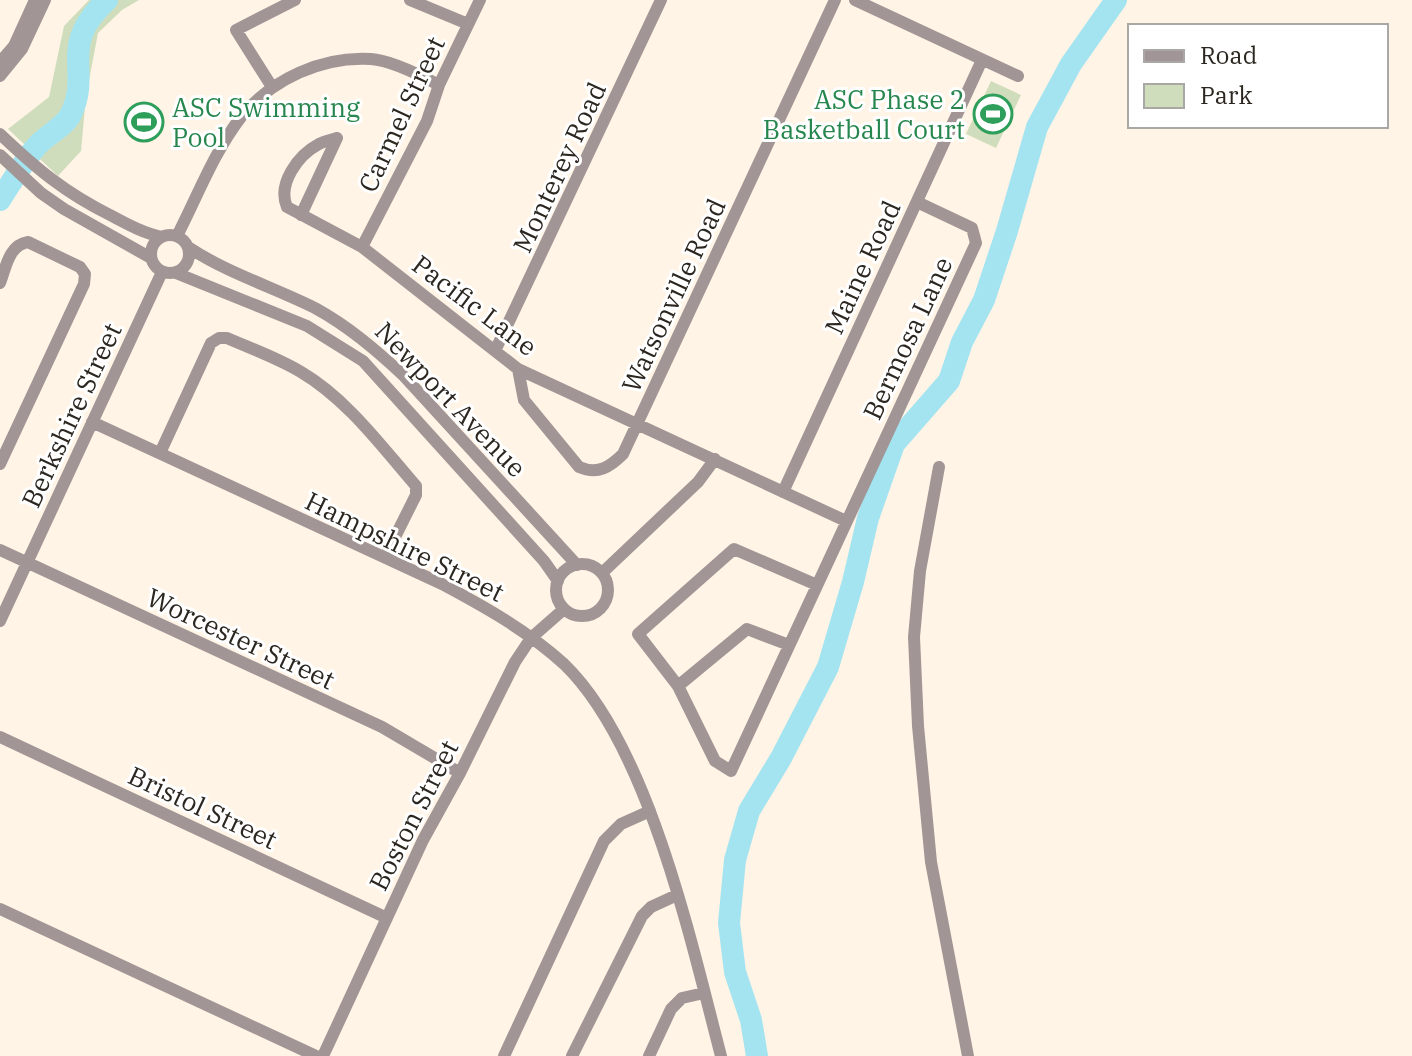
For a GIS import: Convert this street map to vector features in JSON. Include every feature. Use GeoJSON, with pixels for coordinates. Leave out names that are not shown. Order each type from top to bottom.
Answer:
{"type":"FeatureCollection","features":[{"type":"Feature","properties":{"kind":"street"},"geometry":{"type":"LineString","coordinates":[[272,87],[236,30],[295,0]]}},
{"type":"Feature","properties":{"kind":"street"},"geometry":{"type":"LineString","coordinates":[[410,0],[468,24]]}},
{"type":"Feature","properties":{"kind":"street","name":"Carmel Street"},"geometry":{"type":"LineString","coordinates":[[362,247],[427,121],[439,85],[480,0]]}},
{"type":"Feature","properties":{"kind":"street","name":"Monterey Road"},"geometry":{"type":"LineString","coordinates":[[495,351],[661,0]]}},
{"type":"Feature","properties":{"kind":"street","name":"Watsonville Road"},"geometry":{"type":"LineString","coordinates":[[518,369],[524,400],[579,467],[588,471],[610,466],[623,454],[835,0]]}},
{"type":"Feature","properties":{"kind":"street"},"geometry":{"type":"LineString","coordinates":[[855,0],[1018,76]]}},
{"type":"Feature","properties":{"kind":"street"},"geometry":{"type":"LineString","coordinates":[[0,62],[14,46],[35,3]]}},
{"type":"Feature","properties":{"kind":"street"},"geometry":{"type":"LineString","coordinates":[[0,76],[22,49],[35,3]]}},
{"type":"Feature","properties":{"kind":"street"},"geometry":{"type":"LineString","coordinates":[[177,236],[230,133],[243,115],[272,87],[325,62],[373,59],[439,85]]}},
{"type":"Feature","properties":{"kind":"street","name":"Maine Road"},"geometry":{"type":"LineString","coordinates":[[783,492],[982,60]]}},
{"type":"Feature","properties":{"kind":"street"},"geometry":{"type":"LineString","coordinates":[[0,155],[41,193],[83,221],[151,258],[162,272],[176,273],[186,266],[190,253],[177,236],[145,233],[76,198],[52,182],[1,134]]}},
{"type":"Feature","properties":{"kind":"street"},"geometry":{"type":"LineString","coordinates":[[337,138],[301,215],[287,207],[283,199],[286,182],[299,160],[319,144],[337,138]]}},
{"type":"Feature","properties":{"kind":"street","name":"Bermosa Lane"},"geometry":{"type":"LineString","coordinates":[[678,686],[715,761],[731,771],[976,243],[972,228],[917,202]]}},
{"type":"Feature","properties":{"kind":"street","name":"Pacific Lane"},"geometry":{"type":"LineString","coordinates":[[301,215],[362,247],[518,369],[846,521]]}},
{"type":"Feature","properties":{"kind":"street"},"geometry":{"type":"LineString","coordinates":[[151,258],[153,245],[162,237]]}},
{"type":"Feature","properties":{"kind":"street"},"geometry":{"type":"LineString","coordinates":[[0,283],[13,249],[19,243],[28,242],[80,267],[85,274],[84,284],[0,464]]}},
{"type":"Feature","properties":{"kind":"street","name":"Newport Avenue"},"geometry":{"type":"LineString","coordinates":[[188,247],[209,261],[315,308],[349,328],[376,350],[403,375],[577,565]]}},
{"type":"Feature","properties":{"kind":"street","name":"Berkshire Street"},"geometry":{"type":"LineString","coordinates":[[0,621],[162,272]]}},
{"type":"Feature","properties":{"kind":"street","name":"Newport Avenue"},"geometry":{"type":"LineString","coordinates":[[176,273],[307,326],[363,361],[534,549],[558,581]]}},
{"type":"Feature","properties":{"kind":"street"},"geometry":{"type":"LineString","coordinates":[[160,453],[211,343],[227,338],[280,361],[303,373],[340,401],[416,486],[416,495],[385,557]]}},
{"type":"Feature","properties":{"kind":"street","name":"Hampshire Street"},"geometry":{"type":"LineString","coordinates":[[92,422],[385,557],[491,610],[564,665],[597,704],[620,744],[650,811],[677,895],[721,1056]]}},
{"type":"Feature","properties":{"kind":"street"},"geometry":{"type":"LineString","coordinates":[[602,573],[698,482],[715,459]]}},
{"type":"Feature","properties":{"kind":"street"},"geometry":{"type":"LineString","coordinates":[[939,467],[920,571],[914,637],[917,712],[931,862],[968,1056]]}},
{"type":"Feature","properties":{"kind":"street"},"geometry":{"type":"LineString","coordinates":[[789,645],[747,629],[678,686],[638,634],[734,549],[817,585]]}},
{"type":"Feature","properties":{"kind":"street","name":"Worcester Street"},"geometry":{"type":"LineString","coordinates":[[0,550],[382,727],[460,773]]}},
{"type":"Feature","properties":{"kind":"street"},"geometry":{"type":"LineString","coordinates":[[577,565],[591,566],[602,573],[609,590],[603,607],[588,616],[579,617],[564,609],[557,596],[558,581],[565,570],[577,565]]}},
{"type":"Feature","properties":{"kind":"street","name":"Boston Street"},"geometry":{"type":"LineString","coordinates":[[323,1056],[423,840],[510,672],[531,638],[564,609]]}},
{"type":"Feature","properties":{"kind":"street","name":"Bristol Street"},"geometry":{"type":"LineString","coordinates":[[0,737],[387,918]]}},
{"type":"Feature","properties":{"kind":"street"},"geometry":{"type":"LineString","coordinates":[[504,1056],[604,841],[621,824],[650,811]]}},
{"type":"Feature","properties":{"kind":"street"},"geometry":{"type":"LineString","coordinates":[[572,1056],[642,916],[651,907],[677,895]]}},
{"type":"Feature","properties":{"kind":"street"},"geometry":{"type":"LineString","coordinates":[[0,909],[316,1056]]}},
{"type":"Feature","properties":{"kind":"street"},"geometry":{"type":"LineString","coordinates":[[649,1056],[671,1009],[682,998],[704,993]]}},
{"type":"Feature","properties":{"kind":"green space"},"geometry":{"type":"Polygon","coordinates":[[[89,0],[139,0],[122,10],[98,33],[86,96],[81,151],[58,176],[8,129],[49,97],[64,26],[89,0]]]}},
{"type":"Feature","properties":{"kind":"green space","name":"ASC Phase 2 Basketball Court"},"geometry":{"type":"Polygon","coordinates":[[[991,81],[1021,95],[996,148],[966,134],[991,81]]]}},
{"type":"Feature","properties":{"kind":"water","name":"ASC Swimming Pool"},"geometry":{"type":"Polygon","coordinates":[[[155,109],[158,114],[152,126],[159,130],[156,136],[150,133],[146,141],[137,142],[133,130],[135,113],[145,118],[155,109]]]}},
{"type":"Feature","properties":{"kind":"waterway"},"geometry":{"type":"LineString","coordinates":[[0,200],[35,148],[64,124],[71,114],[77,98],[79,45],[83,31],[107,0]]}},
{"type":"Feature","properties":{"kind":"waterway"},"geometry":{"type":"LineString","coordinates":[[757,1056],[751,1020],[735,972],[729,923],[735,860],[749,811],[781,758],[828,667],[868,518],[894,444],[949,381],[962,342],[984,300],[1037,127],[1071,64],[1116,0]]}},
{"type":"Feature","properties":{"kind":"place","name":"ASC Phase 2 Basketball Court"},"geometry":{"type":"Point","coordinates":[993,114]}},
{"type":"Feature","properties":{"kind":"place","name":"ASC Swimming Pool"},"geometry":{"type":"Point","coordinates":[144,122]}}]}
